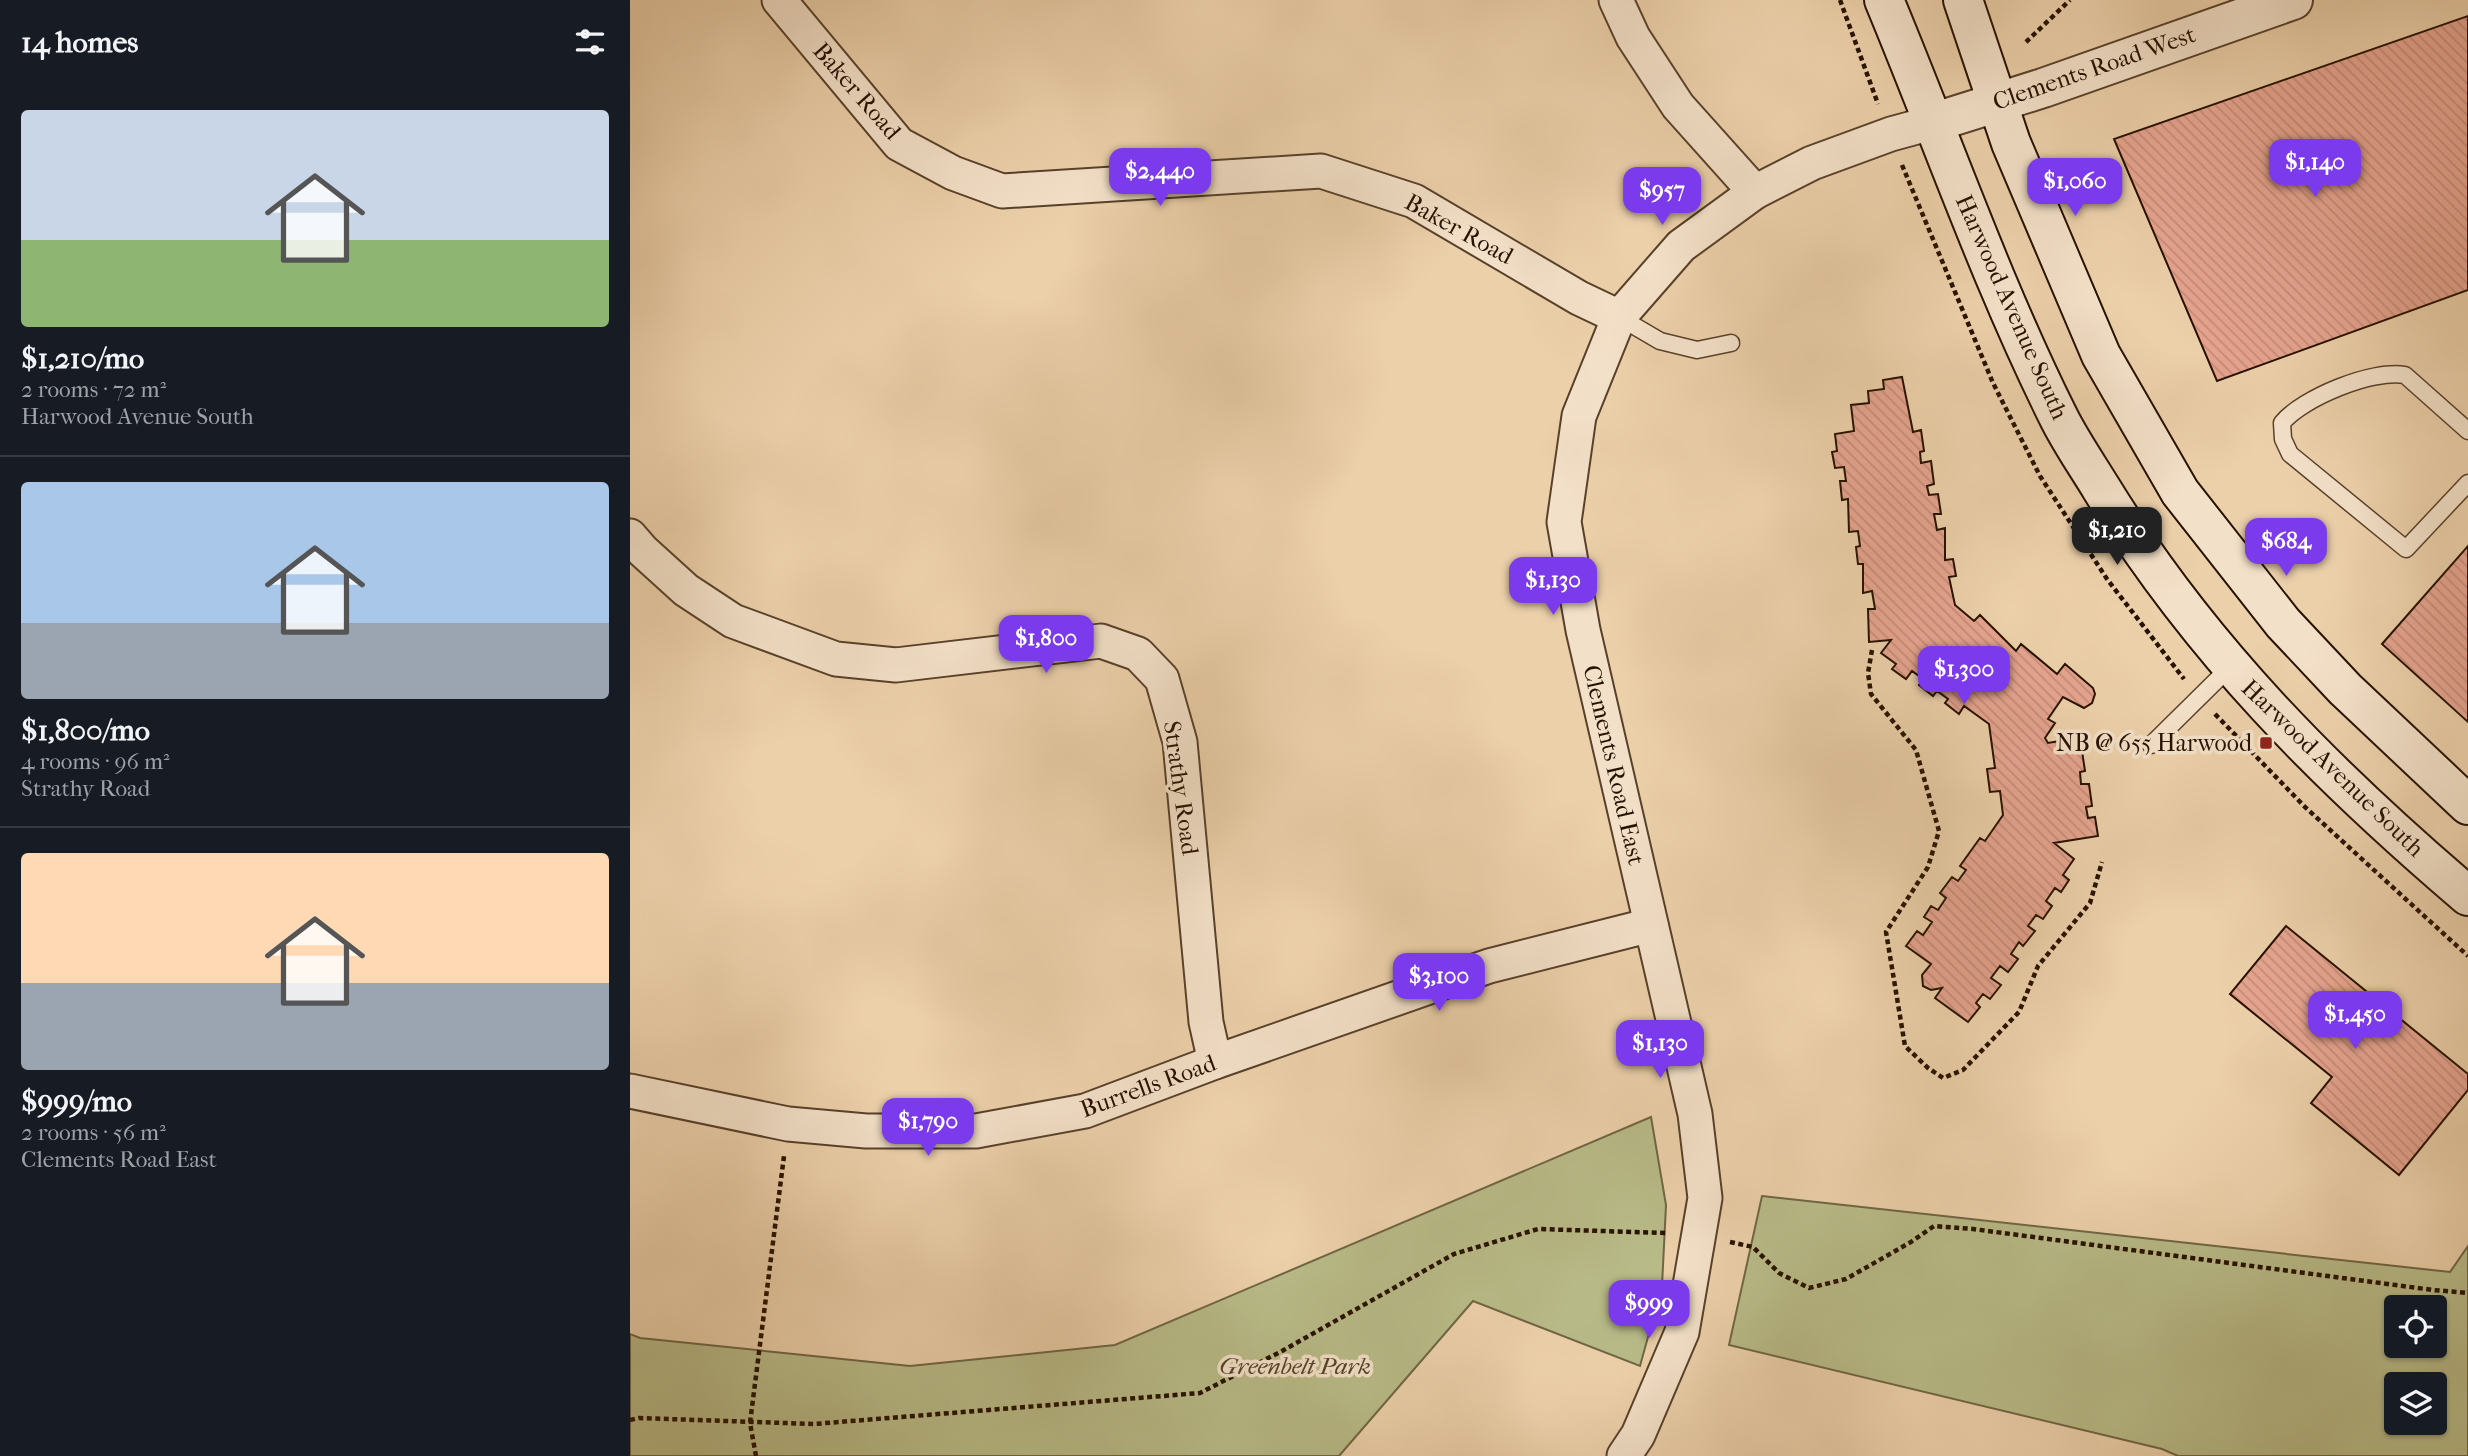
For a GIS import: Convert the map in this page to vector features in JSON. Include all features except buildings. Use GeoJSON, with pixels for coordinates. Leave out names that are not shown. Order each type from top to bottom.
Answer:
{"type":"FeatureCollection","features":[{"type":"Feature","properties":{"kind":"main road","name":"Harwood Avenue South"},"geometry":{"type":"LineString","coordinates":[[1884,0],[1935,122],[2001,294],[2060,420],[2130,535],[2230,667],[2333,776],[2468,896]]}},
{"type":"Feature","properties":{"kind":"main road"},"geometry":{"type":"LineString","coordinates":[[1963,0],[2011,143],[2101,355],[2180,492],[2283,623],[2345,690],[2468,805]]}},
{"type":"Feature","properties":{"kind":"main road","name":"Clements Road West"},"geometry":{"type":"LineString","coordinates":[[1935,122],[2043,88],[2293,0]]}},
{"type":"Feature","properties":{"kind":"street","name":"Baker Road"},"geometry":{"type":"LineString","coordinates":[[779,0],[899,144],[953,173],[1002,191],[1321,171],[1414,201],[1579,298],[1619,317]]}},
{"type":"Feature","properties":{"kind":"street"},"geometry":{"type":"LineString","coordinates":[[1616,0],[1633,37],[1678,106],[1755,191]]}},
{"type":"Feature","properties":{"kind":"street","name":"Clements Road East"},"geometry":{"type":"LineString","coordinates":[[1624,1456],[1638,1435],[1682,1332],[1705,1198],[1695,1114],[1583,630],[1564,522],[1579,415],[1619,317],[1681,246],[1755,191],[1812,163],[1891,134],[1935,122]]}},
{"type":"Feature","properties":{"kind":"street","name":"Strathy Road"},"geometry":{"type":"LineString","coordinates":[[630,536],[686,590],[733,621],[836,659],[896,665],[1101,641],[1138,654],[1162,679],[1180,742],[1206,1022],[1215,1062]]}},
{"type":"Feature","properties":{"kind":"street","name":"Burrells Road"},"geometry":{"type":"LineString","coordinates":[[630,1091],[788,1124],[866,1131],[976,1131],[1085,1111],[1215,1062],[1489,966],[1651,925]]}},
{"type":"Feature","properties":{"kind":"lane"},"geometry":{"type":"LineString","coordinates":[[1619,317],[1660,341],[1698,350],[1731,344]]}},
{"type":"Feature","properties":{"kind":"lane"},"geometry":{"type":"LineString","coordinates":[[2468,431],[2405,375],[2393,373],[2365,379],[2305,403],[2281,423],[2283,439],[2290,454],[2406,549],[2468,483]]}},
{"type":"Feature","properties":{"kind":"lane"},"geometry":{"type":"LineString","coordinates":[[2151,745],[2230,667]]}},
{"type":"Feature","properties":{"kind":"path"},"geometry":{"type":"LineString","coordinates":[[1840,0],[1877,102]]}},
{"type":"Feature","properties":{"kind":"path"},"geometry":{"type":"LineString","coordinates":[[2026,41],[2070,0]]}},
{"type":"Feature","properties":{"kind":"path"},"geometry":{"type":"LineString","coordinates":[[1872,650],[1868,673],[1871,694],[1916,750],[1939,831],[1928,867],[1886,932],[1905,1046],[1928,1068],[1943,1078],[1963,1070],[2019,1012],[2038,966],[2090,903],[2102,862]]}},
{"type":"Feature","properties":{"kind":"path"},"geometry":{"type":"LineString","coordinates":[[757,1456],[750,1423],[788,1124]]}},
{"type":"Feature","properties":{"kind":"path"},"geometry":{"type":"LineString","coordinates":[[630,1420],[639,1418],[814,1424],[1200,1393],[1282,1351],[1454,1254],[1538,1229],[1698,1236],[1753,1247],[1779,1273],[1810,1288],[1846,1279],[1934,1226],[2468,1293]]}},
{"type":"Feature","properties":{"kind":"green space","name":"Greenbelt Park"},"geometry":{"type":"Polygon","coordinates":[[[1651,1117],[1666,1205],[1662,1286],[1640,1366],[1473,1301],[1339,1456],[630,1456],[630,1334],[640,1338],[910,1366],[1115,1345],[1651,1117]]]}},
{"type":"Feature","properties":{"kind":"green space"},"geometry":{"type":"Polygon","coordinates":[[[1762,1196],[2450,1272],[2468,1246],[2468,1456],[2178,1456],[2162,1449],[1729,1345],[1762,1196]]]}},
{"type":"Feature","properties":{"kind":"place","name":"NB @ 655 Harwood"},"geometry":{"type":"Point","coordinates":[2266,743]}}]}
